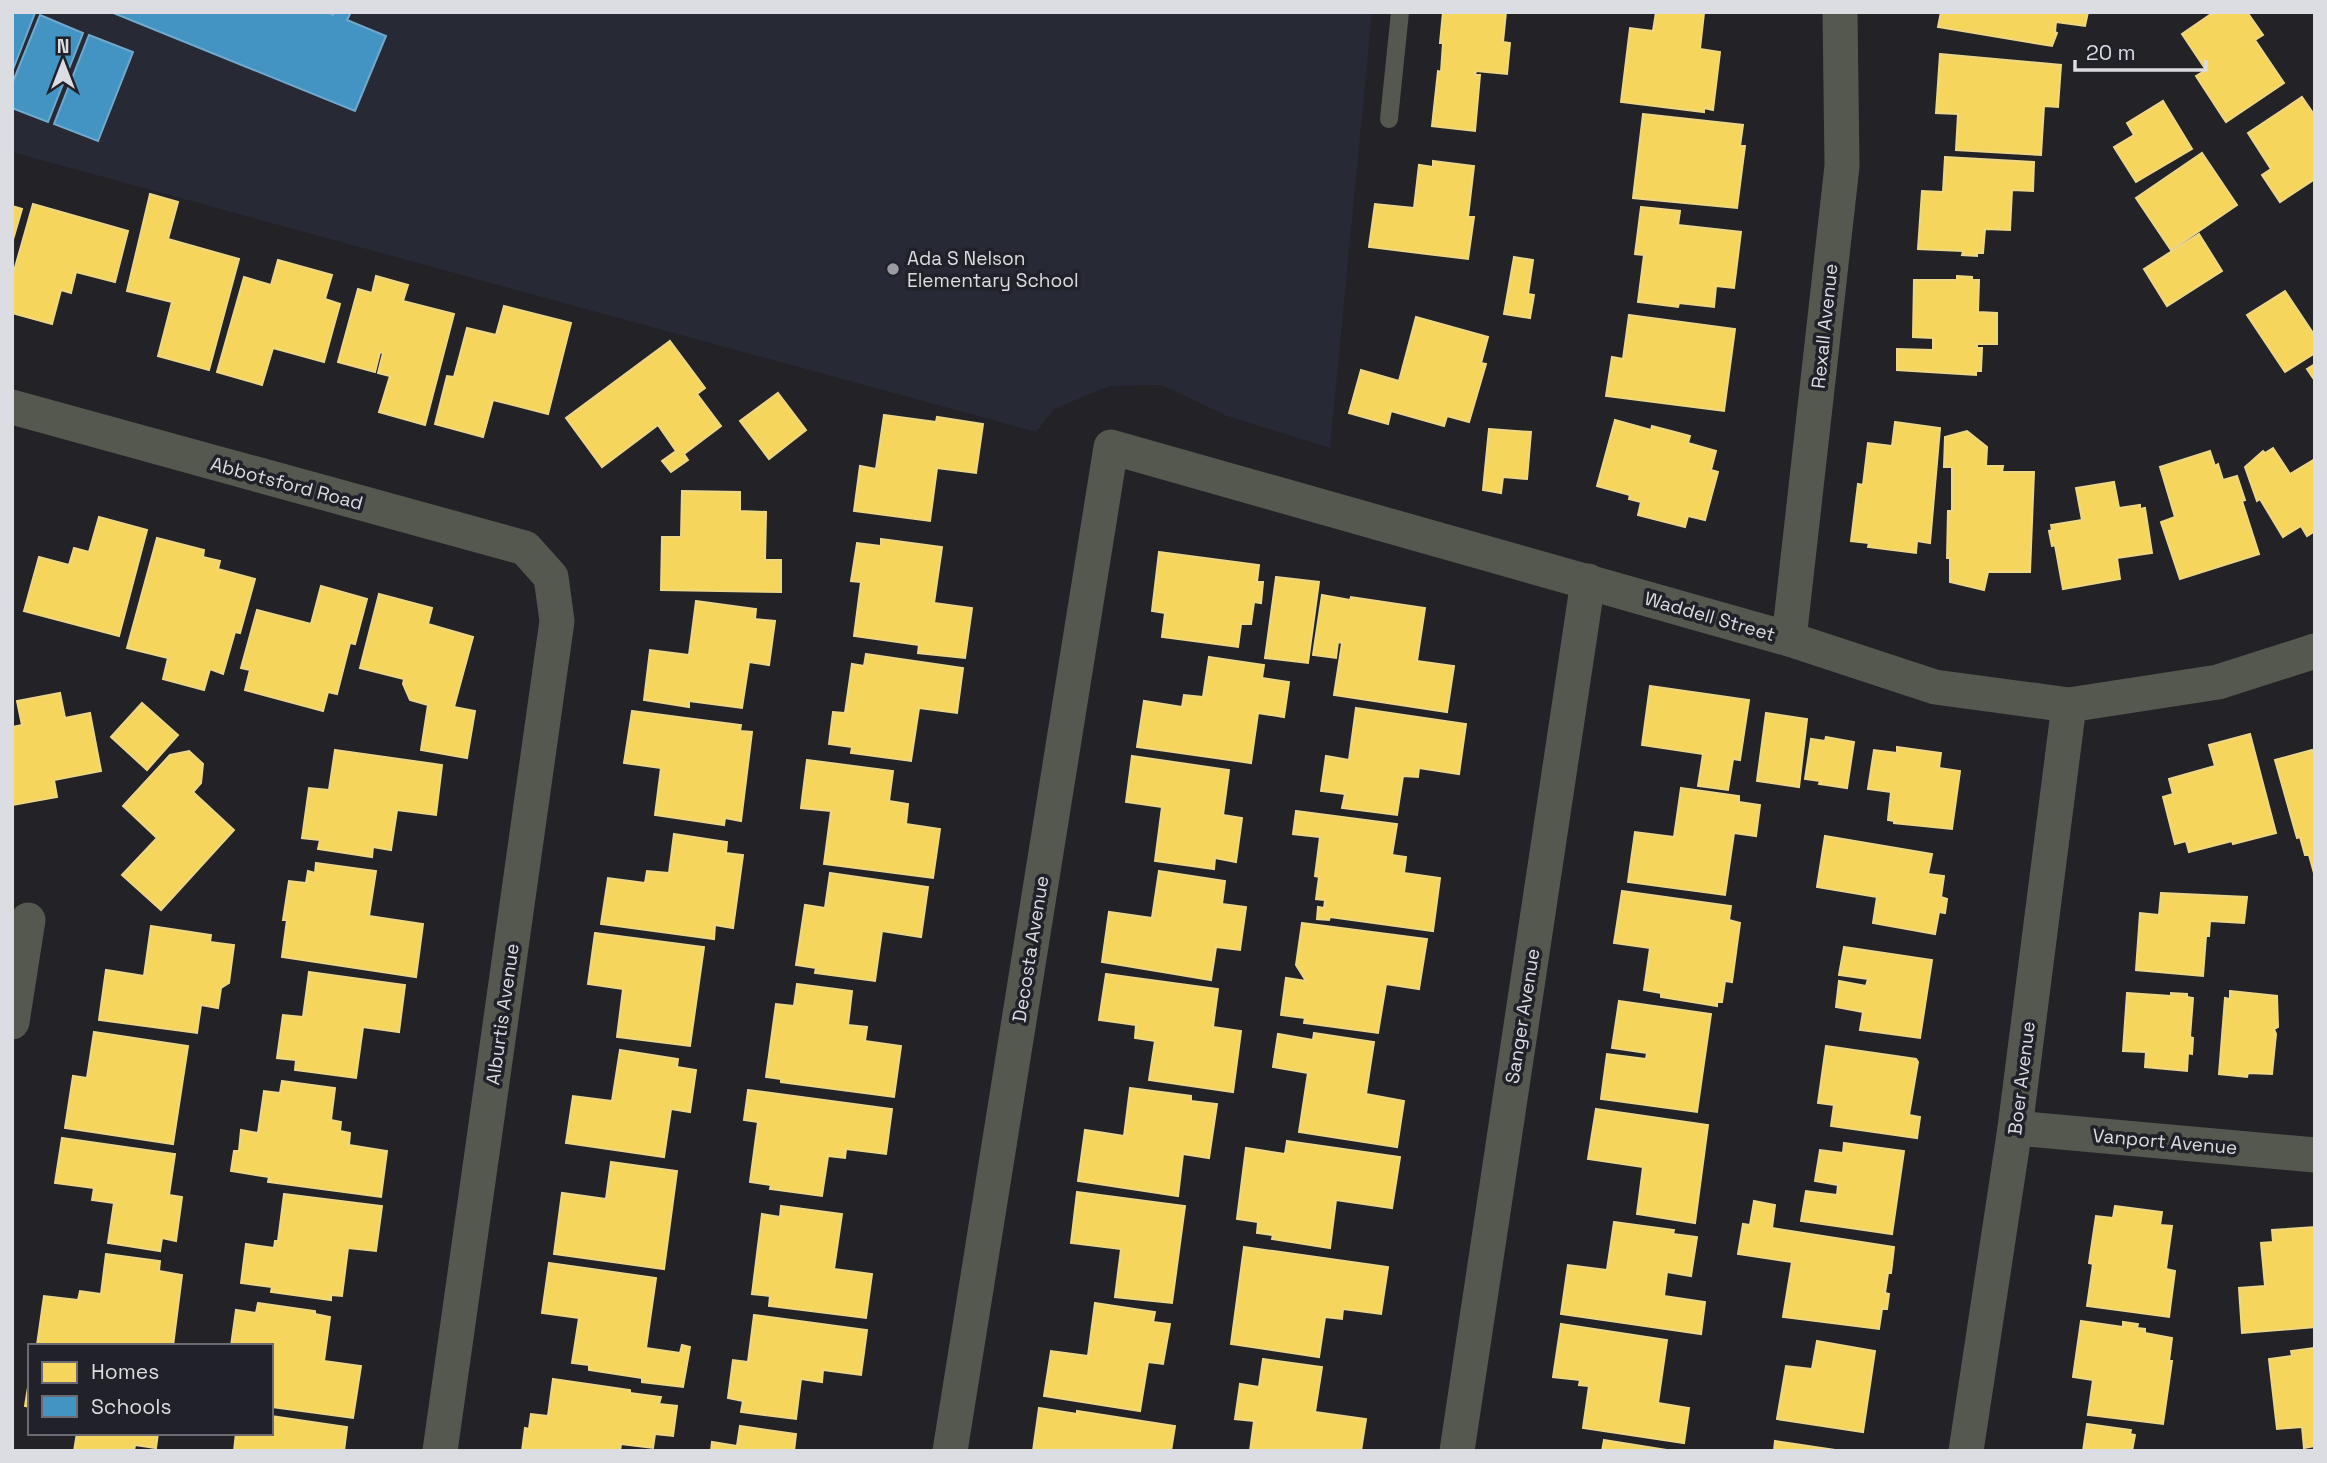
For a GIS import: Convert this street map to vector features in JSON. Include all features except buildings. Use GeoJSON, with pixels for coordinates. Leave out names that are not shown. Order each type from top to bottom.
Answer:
{"type":"FeatureCollection","features":[{"type":"Feature","properties":{"kind":"street","name":"Rexall Avenue"},"geometry":{"type":"LineString","coordinates":[[1789,639],[1842,166],[1840,12]]}},
{"type":"Feature","properties":{"kind":"street","name":"Abbotsford Road"},"geometry":{"type":"LineString","coordinates":[[12,407],[525,548],[551,577]]}},
{"type":"Feature","properties":{"kind":"street","name":"Waddell Street"},"geometry":{"type":"LineString","coordinates":[[1111,447],[1789,639],[1935,687],[2068,705],[2218,682],[2315,651]]}},
{"type":"Feature","properties":{"kind":"street","name":"Decosta Avenue"},"geometry":{"type":"LineString","coordinates":[[950,1451],[1111,447]]}},
{"type":"Feature","properties":{"kind":"street","name":"Alburtis Avenue"},"geometry":{"type":"LineString","coordinates":[[440,1451],[557,621],[551,577]]}},
{"type":"Feature","properties":{"kind":"street","name":"Sanger Avenue"},"geometry":{"type":"LineString","coordinates":[[1457,1451],[1588,581]]}},
{"type":"Feature","properties":{"kind":"street","name":"Boer Avenue"},"geometry":{"type":"LineString","coordinates":[[1966,1451],[2015,1128],[2068,705]]}},
{"type":"Feature","properties":{"kind":"street"},"geometry":{"type":"LineString","coordinates":[[12,1022],[28,920]]}},
{"type":"Feature","properties":{"kind":"street","name":"Vanport Avenue"},"geometry":{"type":"LineString","coordinates":[[2015,1128],[2315,1154]]}},
{"type":"Feature","properties":{"kind":"lane"},"geometry":{"type":"LineString","coordinates":[[1389,119],[1400,12]]}},
{"type":"Feature","properties":{"kind":"shaded area","name":"Ada S Nelson Elementary School"},"geometry":{"type":"Polygon","coordinates":[[[12,12],[1372,12],[1330,448],[1227,416],[1161,385],[1110,386],[1054,409],[1036,432],[12,152],[12,12]]]}},
{"type":"Feature","properties":{"kind":"place","name":"Ada S Nelson Elementary School"},"geometry":{"type":"Point","coordinates":[893,269]}}]}
